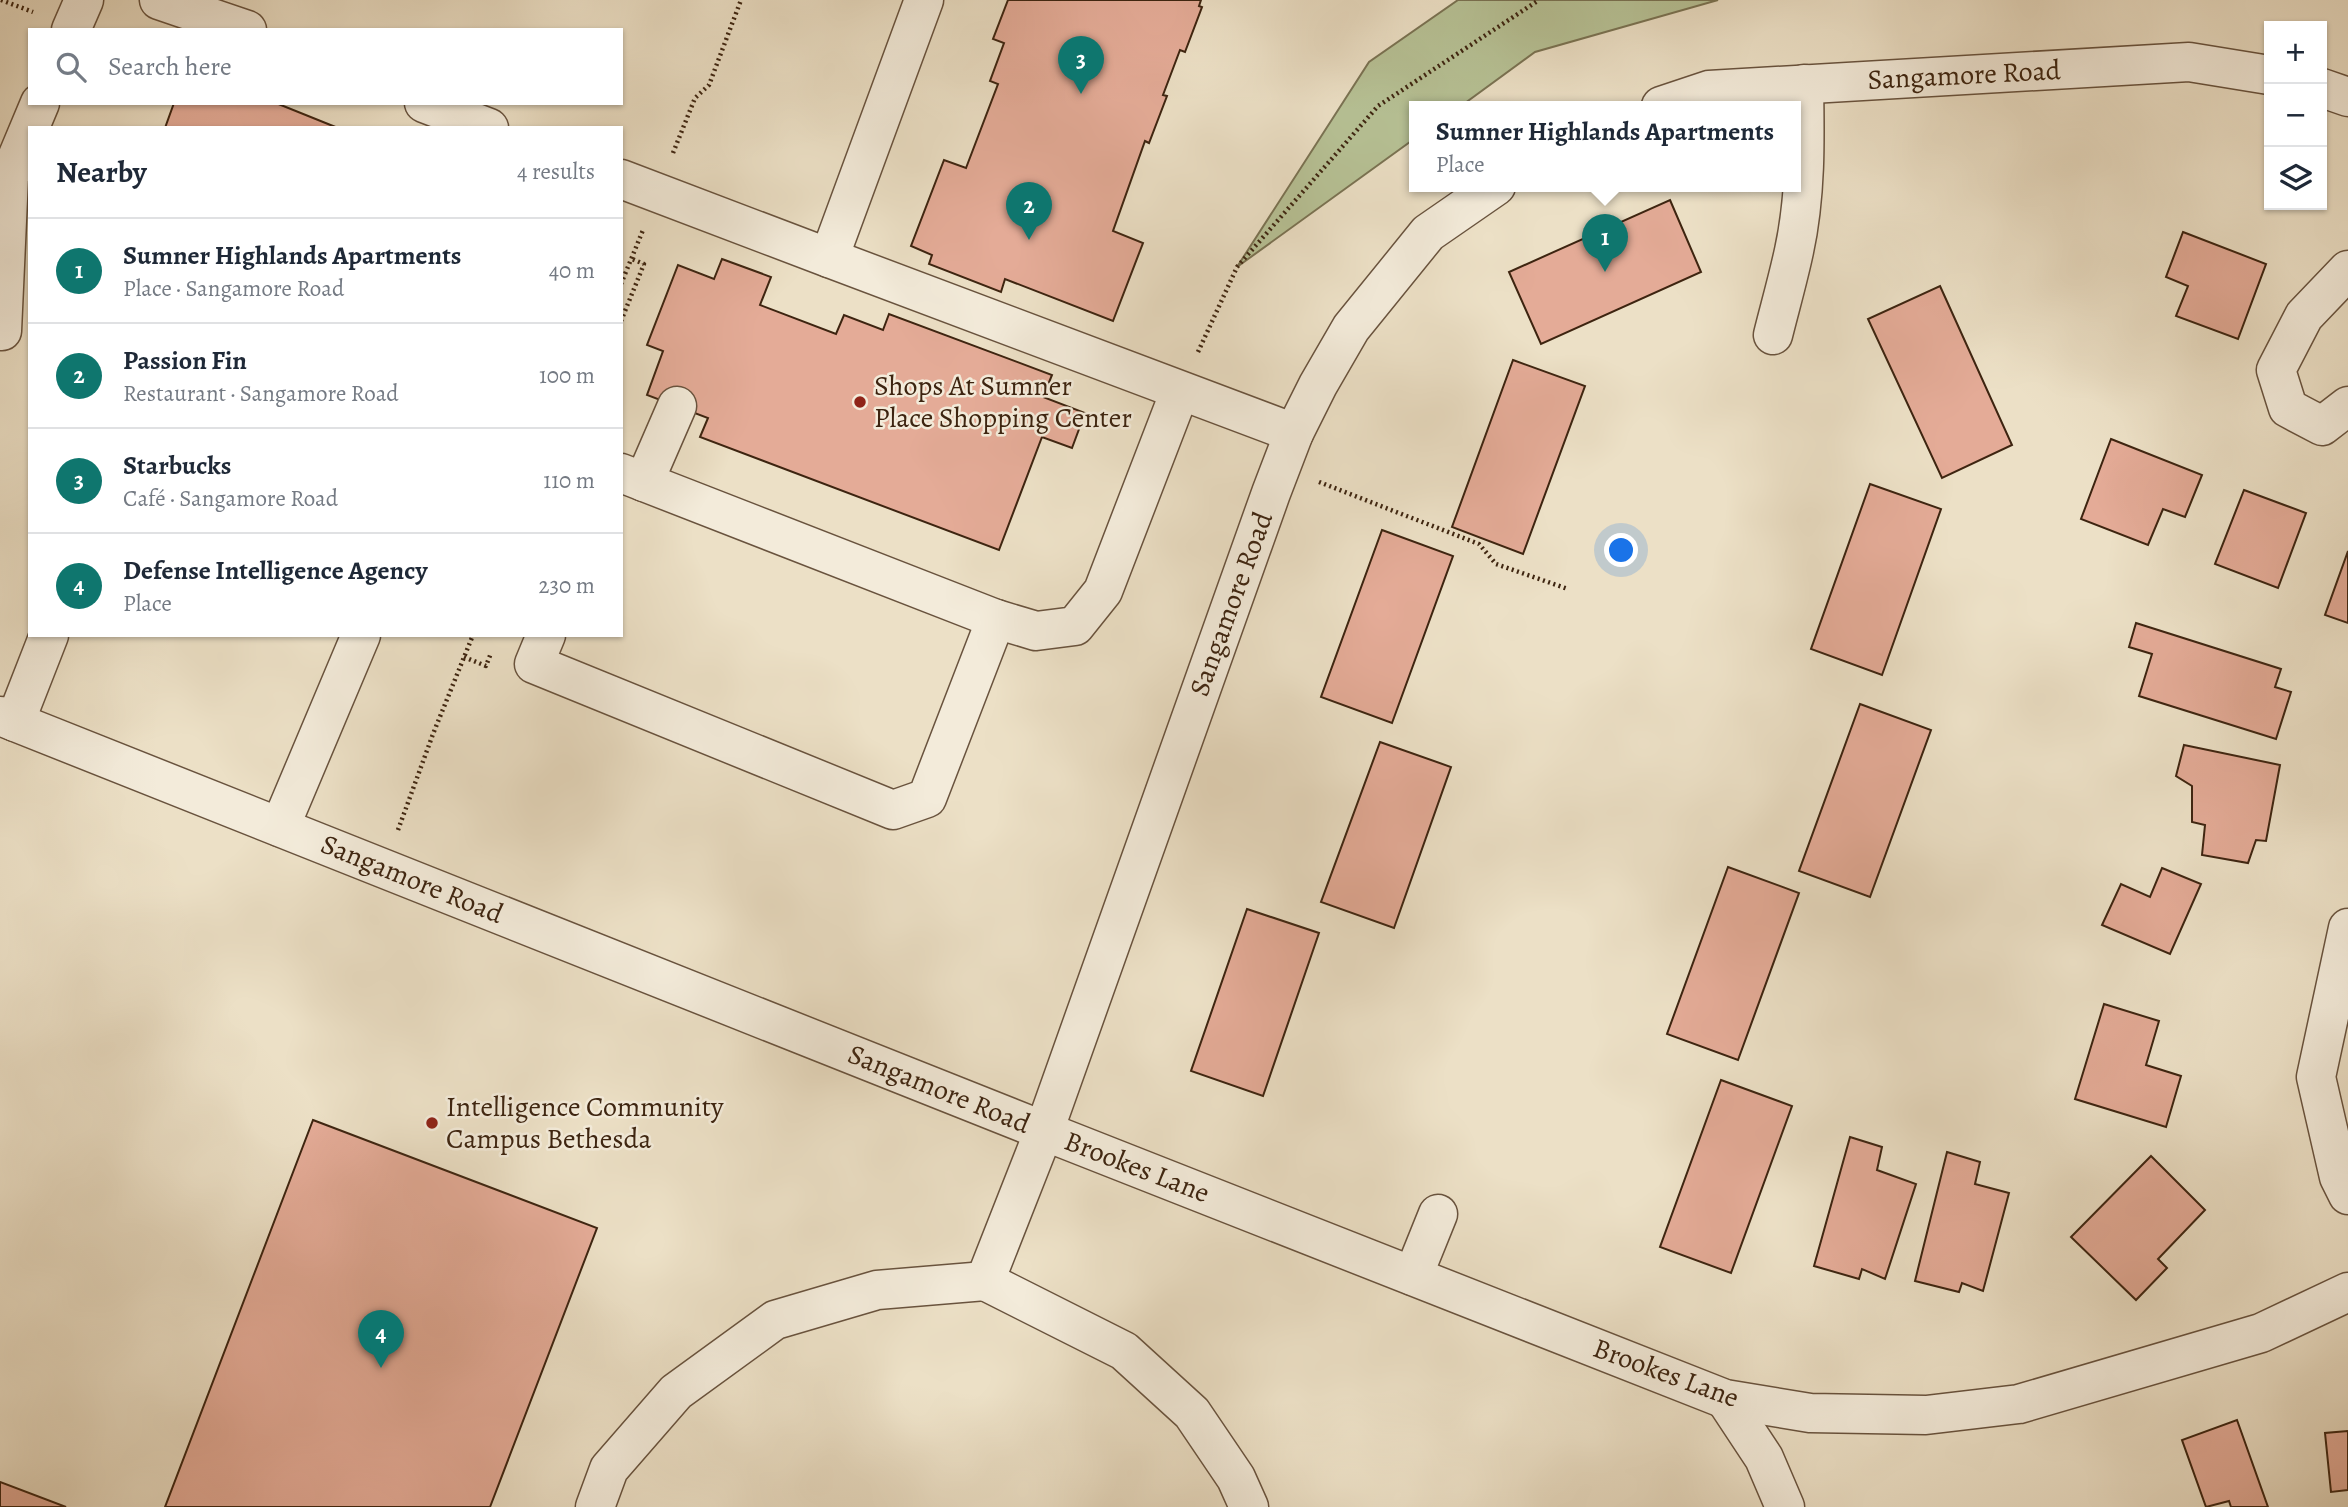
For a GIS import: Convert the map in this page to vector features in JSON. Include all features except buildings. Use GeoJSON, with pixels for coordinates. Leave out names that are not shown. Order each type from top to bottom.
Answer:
{"type":"FeatureCollection","features":[{"type":"Feature","properties":{"kind":"street"},"geometry":{"type":"LineString","coordinates":[[72,28],[84,0]]}},
{"type":"Feature","properties":{"kind":"street"},"geometry":{"type":"LineString","coordinates":[[159,0],[241,28]]}},
{"type":"Feature","properties":{"kind":"street"},"geometry":{"type":"LineString","coordinates":[[828,258],[924,0]]}},
{"type":"Feature","properties":{"kind":"street","name":"Sangamore Road"},"geometry":{"type":"LineString","coordinates":[[1676,101],[1709,90],[2189,62],[2264,74]]}},
{"type":"Feature","properties":{"kind":"street"},"geometry":{"type":"LineString","coordinates":[[1773,335],[1795,249],[1799,219],[1805,159],[1804,84]]}},
{"type":"Feature","properties":{"kind":"street"},"geometry":{"type":"LineString","coordinates":[[2327,90],[2348,97]]}},
{"type":"Feature","properties":{"kind":"street"},"geometry":{"type":"LineString","coordinates":[[2,331],[4,169],[39,105]]}},
{"type":"Feature","properties":{"kind":"street"},"geometry":{"type":"LineString","coordinates":[[430,105],[484,126]]}},
{"type":"Feature","properties":{"kind":"street"},"geometry":{"type":"LineString","coordinates":[[623,180],[1294,433]]}},
{"type":"Feature","properties":{"kind":"street","name":"Sangamore Road"},"geometry":{"type":"LineString","coordinates":[[8,719],[1044,1131],[1294,433],[1351,328],[1429,233],[1487,192]]}},
{"type":"Feature","properties":{"kind":"street"},"geometry":{"type":"LineString","coordinates":[[2348,270],[2304,316],[2276,370],[2288,408],[2322,426],[2348,407]]}},
{"type":"Feature","properties":{"kind":"street"},"geometry":{"type":"LineString","coordinates":[[677,406],[633,477],[996,619],[1036,631],[1075,625],[1103,591],[1180,391]]}},
{"type":"Feature","properties":{"kind":"street"},"geometry":{"type":"LineString","coordinates":[[545,637],[534,664],[893,810],[926,798],[996,619]]}},
{"type":"Feature","properties":{"kind":"street"},"geometry":{"type":"LineString","coordinates":[[8,719],[48,637]]}},
{"type":"Feature","properties":{"kind":"street"},"geometry":{"type":"LineString","coordinates":[[281,827],[360,637]]}},
{"type":"Feature","properties":{"kind":"street"},"geometry":{"type":"LineString","coordinates":[[2348,928],[2316,1077],[2339,1177],[2348,1195]]}},
{"type":"Feature","properties":{"kind":"street"},"geometry":{"type":"LineString","coordinates":[[985,1281],[1044,1131]]}},
{"type":"Feature","properties":{"kind":"street","name":"Brookes Lane"},"geometry":{"type":"LineString","coordinates":[[1044,1131],[1725,1399],[1810,1413],[1927,1415],[2020,1404],[2261,1333],[2348,1292]]}},
{"type":"Feature","properties":{"kind":"street"},"geometry":{"type":"LineString","coordinates":[[1413,1276],[1438,1214]]}},
{"type":"Feature","properties":{"kind":"street"},"geometry":{"type":"LineString","coordinates":[[594,1507],[609,1469],[676,1392],[775,1320],[877,1290],[985,1281],[1124,1351],[1192,1413],[1236,1478],[1249,1507]]}},
{"type":"Feature","properties":{"kind":"street"},"geometry":{"type":"LineString","coordinates":[[1725,1399],[1764,1458],[1786,1507]]}},
{"type":"Feature","properties":{"kind":"path"},"geometry":{"type":"LineString","coordinates":[[623,279],[695,98],[709,85],[741,0]]}},
{"type":"Feature","properties":{"kind":"path"},"geometry":{"type":"LineString","coordinates":[[1180,391],[1237,267],[1378,106],[1539,0]]}},
{"type":"Feature","properties":{"kind":"path"},"geometry":{"type":"LineString","coordinates":[[623,316],[644,264],[632,259]]}},
{"type":"Feature","properties":{"kind":"path"},"geometry":{"type":"LineString","coordinates":[[1318,482],[1479,544],[1496,564],[1568,589]]}},
{"type":"Feature","properties":{"kind":"path"},"geometry":{"type":"LineString","coordinates":[[397,833],[472,637]]}},
{"type":"Feature","properties":{"kind":"path"},"geometry":{"type":"LineString","coordinates":[[464,657],[486,666]]}},
{"type":"Feature","properties":{"kind":"green space"},"geometry":{"type":"Polygon","coordinates":[[[1458,0],[1718,0],[1535,52],[1468,101],[1409,101],[1409,143],[1237,267],[1369,62],[1458,0]]]}},
{"type":"Feature","properties":{"kind":"place","name":"Starbucks"},"geometry":{"type":"Point","coordinates":[1081,94]}},
{"type":"Feature","properties":{"kind":"place","name":"Passion Fin"},"geometry":{"type":"Point","coordinates":[1029,240]}},
{"type":"Feature","properties":{"kind":"place","name":"Sumner Highlands Apartments"},"geometry":{"type":"Point","coordinates":[1605,272]}},
{"type":"Feature","properties":{"kind":"place","name":"Shops At Sumner Place Shopping Center"},"geometry":{"type":"Point","coordinates":[860,402]}},
{"type":"Feature","properties":{"kind":"place","name":"Intelligence Community Campus Bethesda"},"geometry":{"type":"Point","coordinates":[432,1123]}},
{"type":"Feature","properties":{"kind":"place","name":"Defense Intelligence Agency"},"geometry":{"type":"Point","coordinates":[381,1368]}}]}
